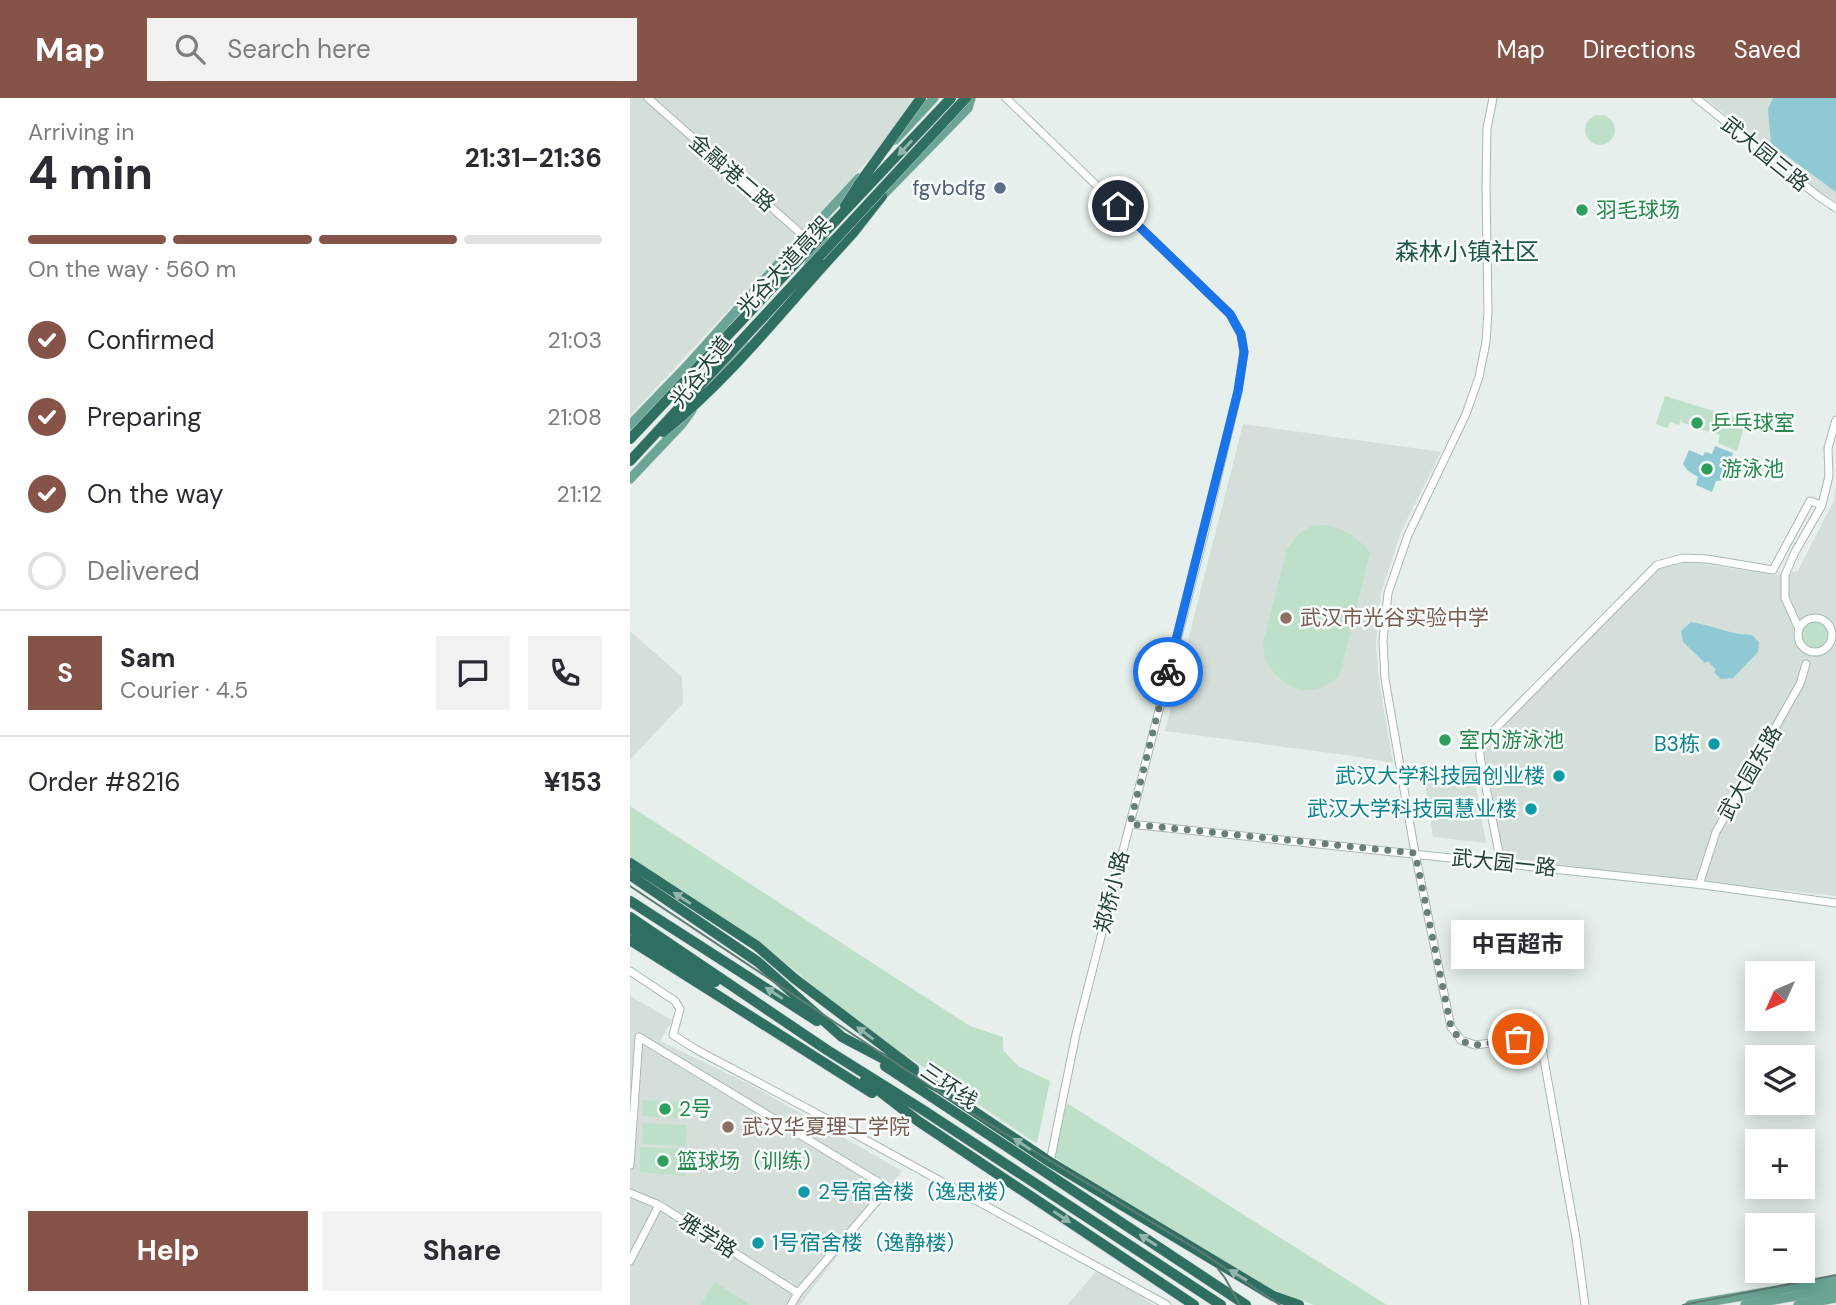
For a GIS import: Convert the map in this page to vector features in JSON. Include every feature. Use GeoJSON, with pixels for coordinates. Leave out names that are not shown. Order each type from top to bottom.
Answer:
{"type":"FeatureCollection","features":[{"type":"Feature","properties":{"kind":"highway"},"geometry":{"type":"LineString","coordinates":[[835,224],[859,184],[921,98]]}},
{"type":"Feature","properties":{"kind":"highway","name":"光谷大道高架"},"geometry":{"type":"LineString","coordinates":[[630,439],[951,98]]}},
{"type":"Feature","properties":{"kind":"highway","name":"光谷大道高架"},"geometry":{"type":"LineString","coordinates":[[630,461],[968,98]]}},
{"type":"Feature","properties":{"kind":"highway"},"geometry":{"type":"LineString","coordinates":[[638,452],[680,419],[732,366],[853,233],[882,196]]}},
{"type":"Feature","properties":{"kind":"highway"},"geometry":{"type":"LineString","coordinates":[[630,863],[757,946],[794,979],[939,1088],[1050,1163],[1282,1302],[1298,1305]]}},
{"type":"Feature","properties":{"kind":"highway"},"geometry":{"type":"LineString","coordinates":[[630,869],[650,889]]}},
{"type":"Feature","properties":{"kind":"highway"},"geometry":{"type":"LineString","coordinates":[[630,875],[758,961],[842,1037],[939,1088]]}},
{"type":"Feature","properties":{"kind":"highway","name":"三环线"},"geometry":{"type":"LineString","coordinates":[[630,901],[842,1037],[1246,1305]]}},
{"type":"Feature","properties":{"kind":"highway","name":"三环线"},"geometry":{"type":"LineString","coordinates":[[630,917],[827,1050],[1221,1305]]}},
{"type":"Feature","properties":{"kind":"highway"},"geometry":{"type":"LineString","coordinates":[[630,928],[827,1050],[921,1123]]}},
{"type":"Feature","properties":{"kind":"highway"},"geometry":{"type":"LineString","coordinates":[[630,928],[701,984]]}},
{"type":"Feature","properties":{"kind":"highway"},"geometry":{"type":"LineString","coordinates":[[630,940],[921,1123],[1194,1305]]}},
{"type":"Feature","properties":{"kind":"highway"},"geometry":{"type":"LineString","coordinates":[[743,952],[765,961],[794,979]]}},
{"type":"Feature","properties":{"kind":"main road","name":"光谷大道"},"geometry":{"type":"LineString","coordinates":[[630,479],[682,424],[712,380],[801,282],[816,247],[821,219],[934,98]]}},
{"type":"Feature","properties":{"kind":"main road","name":"光谷大道"},"geometry":{"type":"LineString","coordinates":[[630,425],[779,263],[841,237],[968,108],[968,98]]}},
{"type":"Feature","properties":{"kind":"main road"},"geometry":{"type":"LineString","coordinates":[[1690,1305],[1836,1280]]}},
{"type":"Feature","properties":{"kind":"main road"},"geometry":{"type":"LineString","coordinates":[[1745,1305],[1836,1289]]}},
{"type":"Feature","properties":{"kind":"main road"},"geometry":{"type":"LineString","coordinates":[[1798,1305],[1836,1300]]}},
{"type":"Feature","properties":{"kind":"main road"},"geometry":{"type":"LineString","coordinates":[[1819,1305],[1836,1300]]}},
{"type":"Feature","properties":{"kind":"street","name":"金融港二路"},"geometry":{"type":"LineString","coordinates":[[648,98],[816,247]]}},
{"type":"Feature","properties":{"kind":"street","name":"郑桥小路"},"geometry":{"type":"LineString","coordinates":[[1006,98],[1230,314],[1241,334],[1244,352],[1238,391],[1204,535],[1076,1034],[1050,1163]]}},
{"type":"Feature","properties":{"kind":"street"},"geometry":{"type":"LineString","coordinates":[[1493,98],[1487,128],[1488,311],[1486,342],[1479,377],[1466,414],[1408,535],[1388,593],[1382,641],[1385,679],[1415,853],[1451,1027],[1461,1041],[1475,1045],[1540,1037],[1576,1238],[1585,1305]]}},
{"type":"Feature","properties":{"kind":"street","name":"武大园三路"},"geometry":{"type":"LineString","coordinates":[[1696,98],[1836,208]]}},
{"type":"Feature","properties":{"kind":"street"},"geometry":{"type":"LineString","coordinates":[[1795,616],[1823,620],[1833,631],[1832,643],[1806,664],[1795,616],[1785,598],[1785,575],[1822,505],[1829,477],[1829,448],[1836,420]]}},
{"type":"Feature","properties":{"kind":"street"},"geometry":{"type":"LineString","coordinates":[[1501,863],[1480,757],[1480,747],[1485,739],[1657,565],[1683,558],[1707,559],[1773,570],[1810,501],[1822,505]]}},
{"type":"Feature","properties":{"kind":"street"},"geometry":{"type":"LineString","coordinates":[[1799,629],[1812,618]]}},
{"type":"Feature","properties":{"kind":"street"},"geometry":{"type":"LineString","coordinates":[[1801,644],[1809,651],[1820,651]]}},
{"type":"Feature","properties":{"kind":"street","name":"武大园东路"},"geometry":{"type":"LineString","coordinates":[[1699,884],[1717,832],[1800,684],[1806,664]]}},
{"type":"Feature","properties":{"kind":"street","name":"武大园一路"},"geometry":{"type":"LineString","coordinates":[[1130,824],[1699,884],[1836,903]]}},
{"type":"Feature","properties":{"kind":"street"},"geometry":{"type":"LineString","coordinates":[[630,971],[675,1001],[680,1009],[673,1035],[697,1050],[1167,1305]]}},
{"type":"Feature","properties":{"kind":"street"},"geometry":{"type":"LineString","coordinates":[[630,1165],[639,1037],[888,1188],[790,1305]]}},
{"type":"Feature","properties":{"kind":"street"},"geometry":{"type":"LineString","coordinates":[[630,1193],[659,1205]]}},
{"type":"Feature","properties":{"kind":"street","name":"雅学路"},"geometry":{"type":"LineString","coordinates":[[630,1261],[659,1205],[798,1293]]}},
{"type":"Feature","properties":{"kind":"shaded area"},"geometry":{"type":"Polygon","coordinates":[[[630,98],[926,98],[630,416],[630,98]]]}},
{"type":"Feature","properties":{"kind":"shaded area"},"geometry":{"type":"Polygon","coordinates":[[[1705,98],[1836,98],[1836,201],[1819,191],[1705,98]]]}},
{"type":"Feature","properties":{"kind":"shaded area","name":"武汉市光谷实验中学"},"geometry":{"type":"Polygon","coordinates":[[[1243,424],[1441,452],[1401,532],[1381,593],[1376,643],[1379,681],[1393,763],[1165,731],[1243,424]]]}},
{"type":"Feature","properties":{"kind":"shaded area"},"geometry":{"type":"Polygon","coordinates":[[[1836,485],[1836,896],[1509,860],[1501,855],[1482,755],[1486,741],[1657,565],[1683,561],[1775,575],[1798,571],[1834,500],[1836,485]]]}},
{"type":"Feature","properties":{"kind":"shaded area"},"geometry":{"type":"Polygon","coordinates":[[[630,631],[682,677],[683,703],[630,760],[630,631]]]}},
{"type":"Feature","properties":{"kind":"shaded area"},"geometry":{"type":"Polygon","coordinates":[[[1422,762],[1451,772],[1473,771],[1486,843],[1433,837],[1422,762]]]}},
{"type":"Feature","properties":{"kind":"shaded area","name":"武汉华夏理工学院"},"geometry":{"type":"Polygon","coordinates":[[[630,996],[672,1020],[660,1041],[753,1086],[902,1171],[800,1305],[630,1305],[630,996]]]}},
{"type":"Feature","properties":{"kind":"shaded area"},"geometry":{"type":"Polygon","coordinates":[[[1098,1269],[1154,1305],[1067,1305],[1098,1269]]]}},
{"type":"Feature","properties":{"kind":"green space"},"geometry":{"type":"Polygon","coordinates":[[[1600,115],[1611,119],[1615,130],[1611,141],[1600,145],[1589,141],[1585,130],[1589,119],[1600,115]]]}},
{"type":"Feature","properties":{"kind":"green space"},"geometry":{"type":"Polygon","coordinates":[[[1665,396],[1746,421],[1737,451],[1718,443],[1720,435],[1712,432],[1714,423],[1709,432],[1681,422],[1683,413],[1679,425],[1670,422],[1667,428],[1656,424],[1665,396]]]}},
{"type":"Feature","properties":{"kind":"green space"},"geometry":{"type":"Polygon","coordinates":[[[1325,525],[1350,534],[1370,553],[1340,675],[1321,688],[1303,691],[1286,684],[1274,673],[1265,660],[1263,642],[1287,549],[1298,534],[1312,526],[1325,525]]]}},
{"type":"Feature","properties":{"kind":"green space"},"geometry":{"type":"Polygon","coordinates":[[[1815,621],[1825,625],[1829,635],[1825,645],[1815,649],[1805,645],[1801,635],[1805,625],[1815,621]]]}},
{"type":"Feature","properties":{"kind":"green space"},"geometry":{"type":"Polygon","coordinates":[[[630,806],[970,1026],[1003,1037],[1003,1050],[1018,1066],[1050,1081],[1037,1143],[863,1026],[777,956],[630,857],[630,806]]]}},
{"type":"Feature","properties":{"kind":"green space","name":"2号"},"geometry":{"type":"Polygon","coordinates":[[[642,1100],[687,1102],[688,1119],[643,1116],[642,1100]]]}},
{"type":"Feature","properties":{"kind":"green space"},"geometry":{"type":"Polygon","coordinates":[[[1067,1103],[1387,1305],[1314,1305],[1291,1297],[1273,1301],[1054,1157],[1067,1103]]]}},
{"type":"Feature","properties":{"kind":"green space"},"geometry":{"type":"Polygon","coordinates":[[[643,1123],[687,1125],[686,1146],[642,1144],[643,1123]]]}},
{"type":"Feature","properties":{"kind":"green space","name":"篮球场（训练）"},"geometry":{"type":"Polygon","coordinates":[[[640,1147],[686,1149],[685,1176],[640,1172],[640,1147]]]}},
{"type":"Feature","properties":{"kind":"green space"},"geometry":{"type":"Polygon","coordinates":[[[715,1282],[750,1305],[700,1305],[715,1282]]]}},
{"type":"Feature","properties":{"kind":"water"},"geometry":{"type":"Polygon","coordinates":[[[1773,98],[1836,98],[1836,192],[1771,144],[1768,109],[1773,98]]]}},
{"type":"Feature","properties":{"kind":"water","name":"游泳池"},"geometry":{"type":"Polygon","coordinates":[[[1715,446],[1733,453],[1724,480],[1716,481],[1712,492],[1696,485],[1698,477],[1683,464],[1689,450],[1703,456],[1705,452],[1712,454],[1715,446]]]}},
{"type":"Feature","properties":{"kind":"water"},"geometry":{"type":"Polygon","coordinates":[[[1691,622],[1752,635],[1759,642],[1758,652],[1733,678],[1721,679],[1708,661],[1705,663],[1683,642],[1681,631],[1691,622]]]}},
{"type":"Feature","properties":{"kind":"tram line"},"geometry":{"type":"LineString","coordinates":[[630,886],[971,1113],[1198,1250],[1280,1305]]}},
{"type":"Feature","properties":{"kind":"tram line"},"geometry":{"type":"LineString","coordinates":[[1218,1269],[1240,1305]]}},
{"type":"Feature","properties":{"kind":"tram line"},"geometry":{"type":"LineString","coordinates":[[1683,1305],[1836,1275]]}},
{"type":"Feature","properties":{"kind":"way so far"},"geometry":{"type":"LineString","coordinates":[[1168,672],[1130,824],[1415,853],[1451,1027],[1461,1041],[1475,1045],[1518,1039]]}},
{"type":"Feature","properties":{"kind":"place","name":"fgvbdfg"},"geometry":{"type":"Point","coordinates":[1000,188]}},
{"type":"Feature","properties":{"kind":"place","name":"羽毛球场"},"geometry":{"type":"Point","coordinates":[1582,210]}},
{"type":"Feature","properties":{"kind":"place","name":"乒乓球室"},"geometry":{"type":"Point","coordinates":[1697,423]}},
{"type":"Feature","properties":{"kind":"place","name":"游泳池"},"geometry":{"type":"Point","coordinates":[1707,469]}},
{"type":"Feature","properties":{"kind":"place","name":"武汉市光谷实验中学"},"geometry":{"type":"Point","coordinates":[1286,618]}},
{"type":"Feature","properties":{"kind":"place","name":"室内游泳池"},"geometry":{"type":"Point","coordinates":[1445,740]}},
{"type":"Feature","properties":{"kind":"place","name":"B3栋"},"geometry":{"type":"Point","coordinates":[1714,744]}},
{"type":"Feature","properties":{"kind":"place","name":"武汉大学科技园创业楼"},"geometry":{"type":"Point","coordinates":[1559,776]}},
{"type":"Feature","properties":{"kind":"place","name":"武汉大学科技园慧业楼"},"geometry":{"type":"Point","coordinates":[1531,809]}},
{"type":"Feature","properties":{"kind":"place","name":"中百超市"},"geometry":{"type":"Point","coordinates":[1518,1039]}},
{"type":"Feature","properties":{"kind":"place","name":"2号"},"geometry":{"type":"Point","coordinates":[665,1109]}},
{"type":"Feature","properties":{"kind":"place","name":"武汉华夏理工学院"},"geometry":{"type":"Point","coordinates":[728,1127]}},
{"type":"Feature","properties":{"kind":"place","name":"篮球场（训练）"},"geometry":{"type":"Point","coordinates":[663,1161]}},
{"type":"Feature","properties":{"kind":"place","name":"2号宿舍楼（逸思楼）"},"geometry":{"type":"Point","coordinates":[804,1192]}},
{"type":"Feature","properties":{"kind":"place","name":"1号宿舍楼（逸静楼）"},"geometry":{"type":"Point","coordinates":[758,1243]}},
{"type":"Feature","properties":{"kind":"district","name":"森林小镇社区"},"geometry":{"type":"Point","coordinates":[1467,252]}},
{"type":"Feature","properties":{"kind":"route"},"geometry":{"type":"LineString","coordinates":[[1118,206],[1230,314],[1241,334],[1244,352],[1238,391],[1204,535],[1168,672]]}}]}
